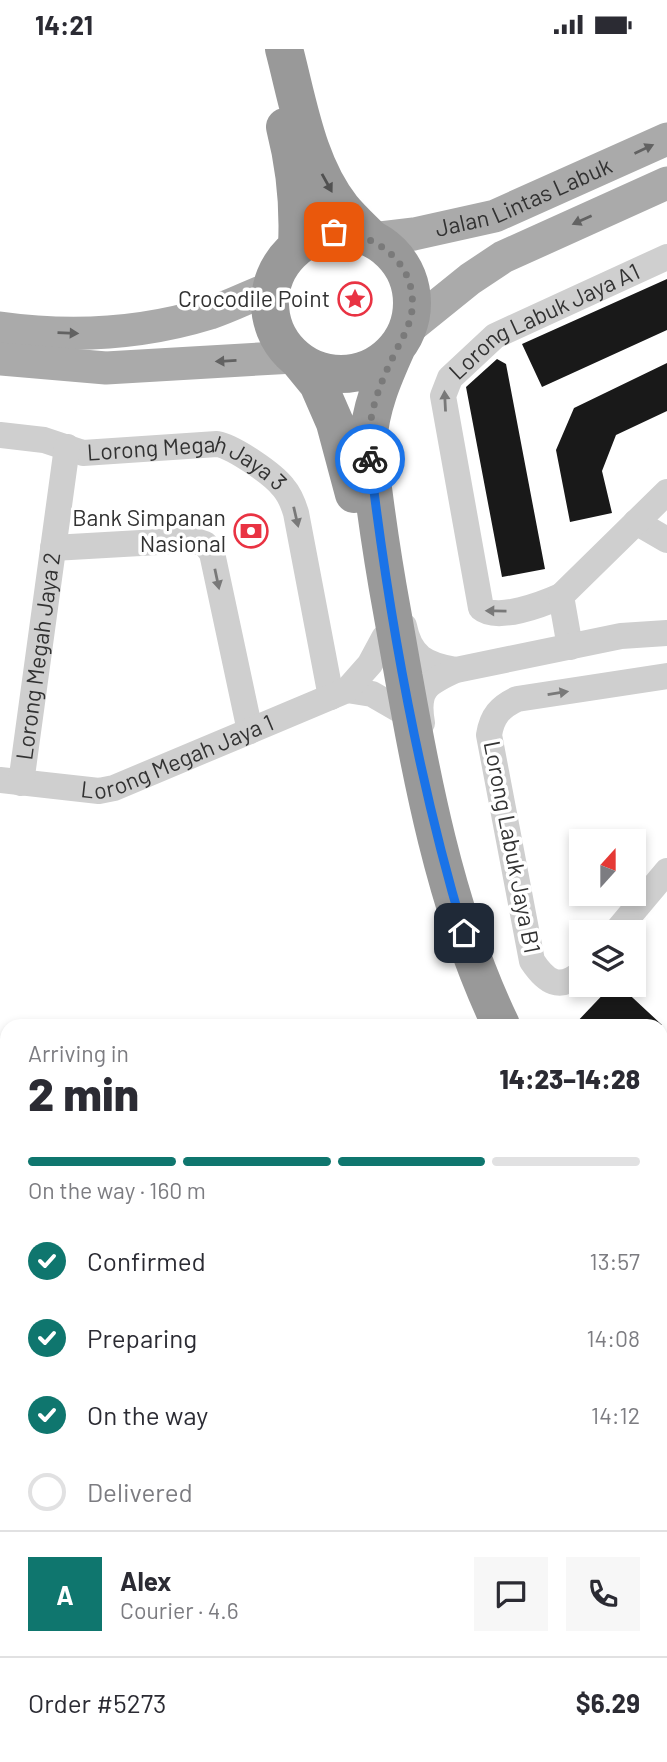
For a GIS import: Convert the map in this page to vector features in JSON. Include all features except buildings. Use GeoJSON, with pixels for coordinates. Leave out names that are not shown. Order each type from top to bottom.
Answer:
{"type":"FeatureCollection","features":[{"type":"Feature","properties":{"kind":"highway"},"geometry":{"type":"LineString","coordinates":[[270,57],[298,201],[298,246]]}},
{"type":"Feature","properties":{"kind":"highway"},"geometry":{"type":"LineString","coordinates":[[270,57],[326,183],[341,207],[372,239],[389,251],[402,268],[410,287],[412,308],[402,338],[381,383],[372,412],[368,446],[383,561],[420,766],[464,933],[499,1019]]}},
{"type":"Feature","properties":{"kind":"highway"},"geometry":{"type":"LineString","coordinates":[[372,239],[334,232],[298,246],[285,258],[276,272],[271,288],[270,311],[275,333],[318,384],[335,423],[356,502],[428,843],[462,967],[484,1019]]}},
{"type":"Feature","properties":{"kind":"highway"},"geometry":{"type":"LineString","coordinates":[[297,359],[320,371],[341,375],[362,371],[382,362],[402,338]]}},
{"type":"Feature","properties":{"kind":"main road","name":"Jalan Lintas Labuk"},"geometry":{"type":"LineString","coordinates":[[372,239],[414,234],[495,216],[667,139]]}},
{"type":"Feature","properties":{"kind":"main road","name":"Jalan Lintas Labuk"},"geometry":{"type":"LineString","coordinates":[[402,338],[470,279],[503,257],[667,183]]}},
{"type":"Feature","properties":{"kind":"main road"},"geometry":{"type":"LineString","coordinates":[[0,328],[71,334],[121,333],[213,312],[271,288]]}},
{"type":"Feature","properties":{"kind":"main road"},"geometry":{"type":"LineString","coordinates":[[0,359],[106,368],[297,359]]}},
{"type":"Feature","properties":{"kind":"street","name":"Lorong Labuk Jaya A1"},"geometry":{"type":"LineString","coordinates":[[561,596],[537,606],[494,614],[481,608],[443,396],[445,387],[450,378],[495,336],[667,257]]}},
{"type":"Feature","properties":{"kind":"street","name":"Lorong Megah Jaya 3"},"geometry":{"type":"LineString","coordinates":[[0,435],[44,440],[83,453],[217,444],[234,449],[282,485],[292,500],[296,513],[339,693]]}},
{"type":"Feature","properties":{"kind":"street","name":"Lorong Megah Jaya 2"},"geometry":{"type":"LineString","coordinates":[[10,782],[53,548],[67,447]]}},
{"type":"Feature","properties":{"kind":"street"},"geometry":{"type":"LineString","coordinates":[[570,647],[561,596],[667,492]]}},
{"type":"Feature","properties":{"kind":"street"},"geometry":{"type":"LineString","coordinates":[[636,522],[667,540]]}},
{"type":"Feature","properties":{"kind":"street"},"geometry":{"type":"LineString","coordinates":[[53,548],[193,540],[205,544],[212,553],[250,731]]}},
{"type":"Feature","properties":{"kind":"street"},"geometry":{"type":"LineString","coordinates":[[383,561],[396,589],[410,645],[416,654],[435,666],[456,670]]}},
{"type":"Feature","properties":{"kind":"street"},"geometry":{"type":"LineString","coordinates":[[420,766],[423,732],[419,705],[421,694],[435,680],[456,670],[621,636],[667,633]]}},
{"type":"Feature","properties":{"kind":"street","name":"Lorong Megah Jaya 1"},"geometry":{"type":"LineString","coordinates":[[10,782],[107,790],[339,693],[370,664],[384,638]]}},
{"type":"Feature","properties":{"kind":"street","name":"Lorong Labuk Jaya B1"},"geometry":{"type":"LineString","coordinates":[[569,981],[553,983],[541,975],[532,961],[489,735],[496,714],[504,705],[517,699],[667,676]]}},
{"type":"Feature","properties":{"kind":"street"},"geometry":{"type":"LineString","coordinates":[[339,693],[372,694],[398,709]]}},
{"type":"Feature","properties":{"kind":"street"},"geometry":{"type":"LineString","coordinates":[[626,920],[667,871]]}},
{"type":"Feature","properties":{"kind":"way so far"},"geometry":{"type":"LineString","coordinates":[[334,232],[372,239],[389,251],[402,268],[410,287],[412,308],[408,329],[381,383],[372,412],[368,446],[370,459]]}},
{"type":"Feature","properties":{"kind":"place","name":"Crocodile Point"},"geometry":{"type":"Point","coordinates":[355,299]}},
{"type":"Feature","properties":{"kind":"place","name":"Bank Simpanan Nasional"},"geometry":{"type":"Point","coordinates":[251,531]}},
{"type":"Feature","properties":{"kind":"route"},"geometry":{"type":"LineString","coordinates":[[370,459],[383,561],[420,766],[464,933]]}}]}
